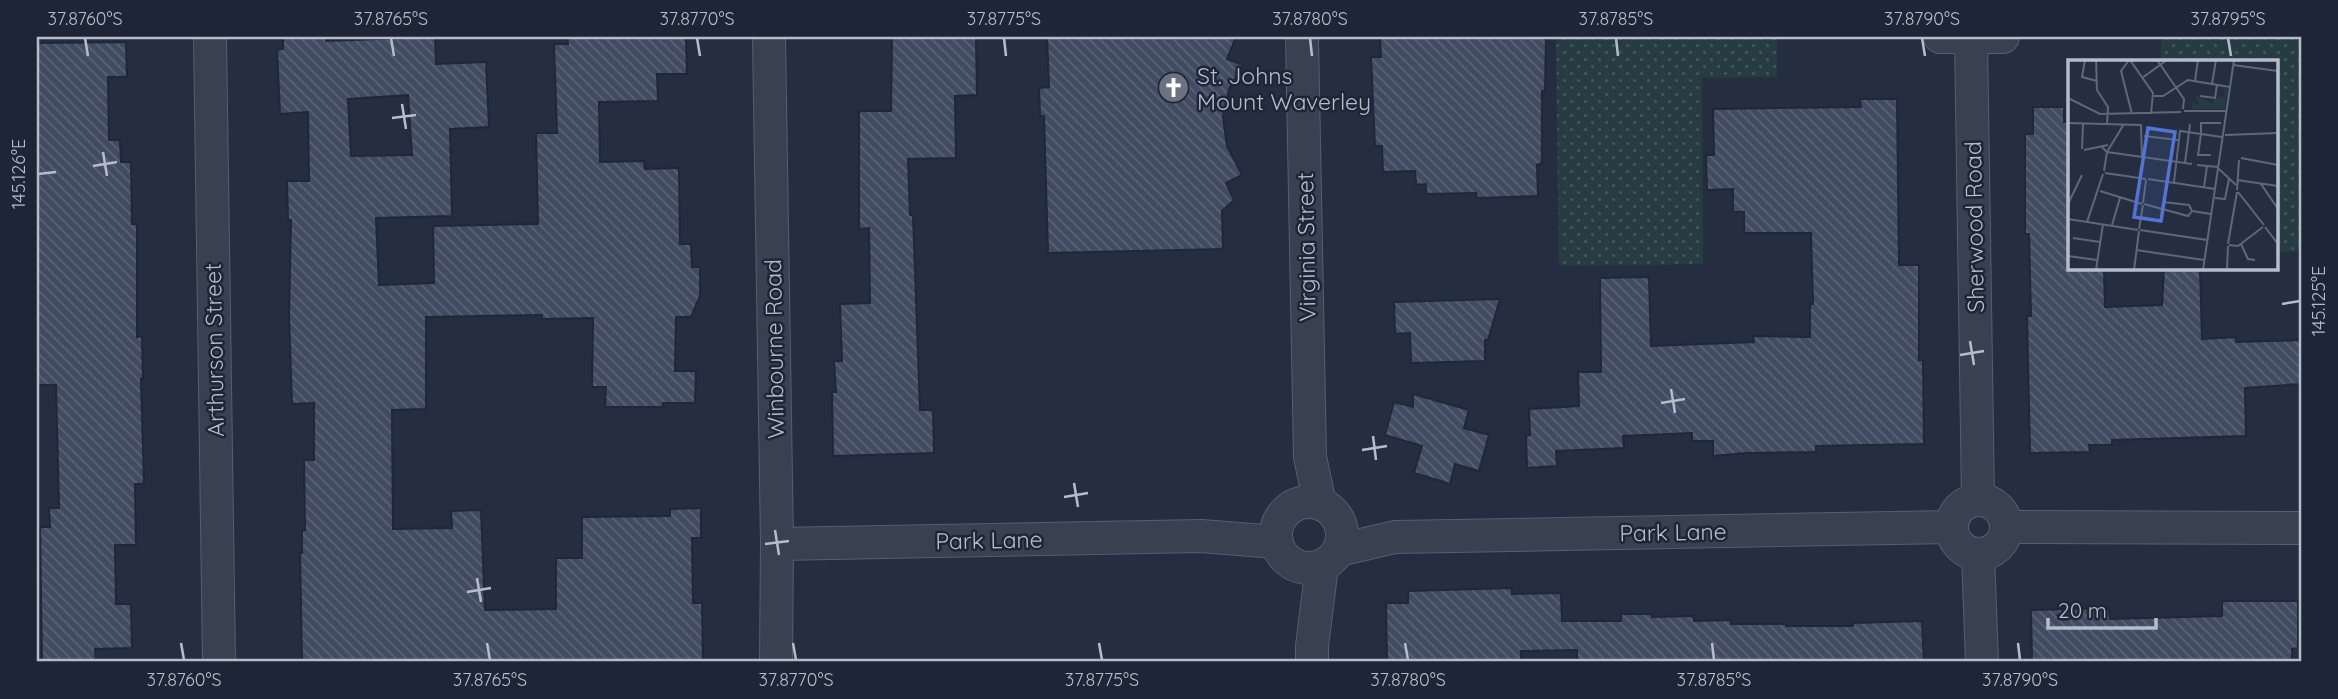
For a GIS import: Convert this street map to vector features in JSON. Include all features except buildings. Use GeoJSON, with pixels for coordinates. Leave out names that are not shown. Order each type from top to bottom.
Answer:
{"type":"FeatureCollection","features":[{"type":"Feature","properties":{"kind":"street","name":"Arthurson Street"},"geometry":{"type":"LineString","coordinates":[[210,37],[219,662]]}},
{"type":"Feature","properties":{"kind":"street","name":"Winbourne Road"},"geometry":{"type":"LineString","coordinates":[[769,37],[777,544],[776,662]]}},
{"type":"Feature","properties":{"kind":"street","name":"Virginia Street"},"geometry":{"type":"LineString","coordinates":[[1302,37],[1312,654]]}},
{"type":"Feature","properties":{"kind":"street","name":"Sherwood Road"},"geometry":{"type":"LineString","coordinates":[[1978,499],[1956,37],[2003,37]]}},
{"type":"Feature","properties":{"kind":"street"},"geometry":{"type":"LineString","coordinates":[[1978,499],[1989,501],[1998,507],[2007,527],[1998,547],[1989,553],[1978,555],[1959,547],[1951,527],[1959,507],[1978,499]]}},
{"type":"Feature","properties":{"kind":"street","name":"Park Lane"},"geometry":{"type":"LineString","coordinates":[[777,544],[1309,534],[1395,537],[1951,527]]}},
{"type":"Feature","properties":{"kind":"street"},"geometry":{"type":"LineString","coordinates":[[2007,527],[2301,528]]}},
{"type":"Feature","properties":{"kind":"street"},"geometry":{"type":"LineString","coordinates":[[1978,555],[1982,662]]}},
{"type":"Feature","properties":{"kind":"green space"},"geometry":{"type":"Polygon","coordinates":[[[1777,37],[1777,77],[1702,78],[1703,264],[1559,266],[1556,39],[1777,37]]]}},
{"type":"Feature","properties":{"kind":"green space"},"geometry":{"type":"Polygon","coordinates":[[[2161,37],[2301,37],[2301,252],[2278,252],[2278,60],[2161,60],[2161,37]]]}},
{"type":"Feature","properties":{"kind":"place","name":"St. Johns Mount Waverley"},"geometry":{"type":"Point","coordinates":[1174,88]}}]}
